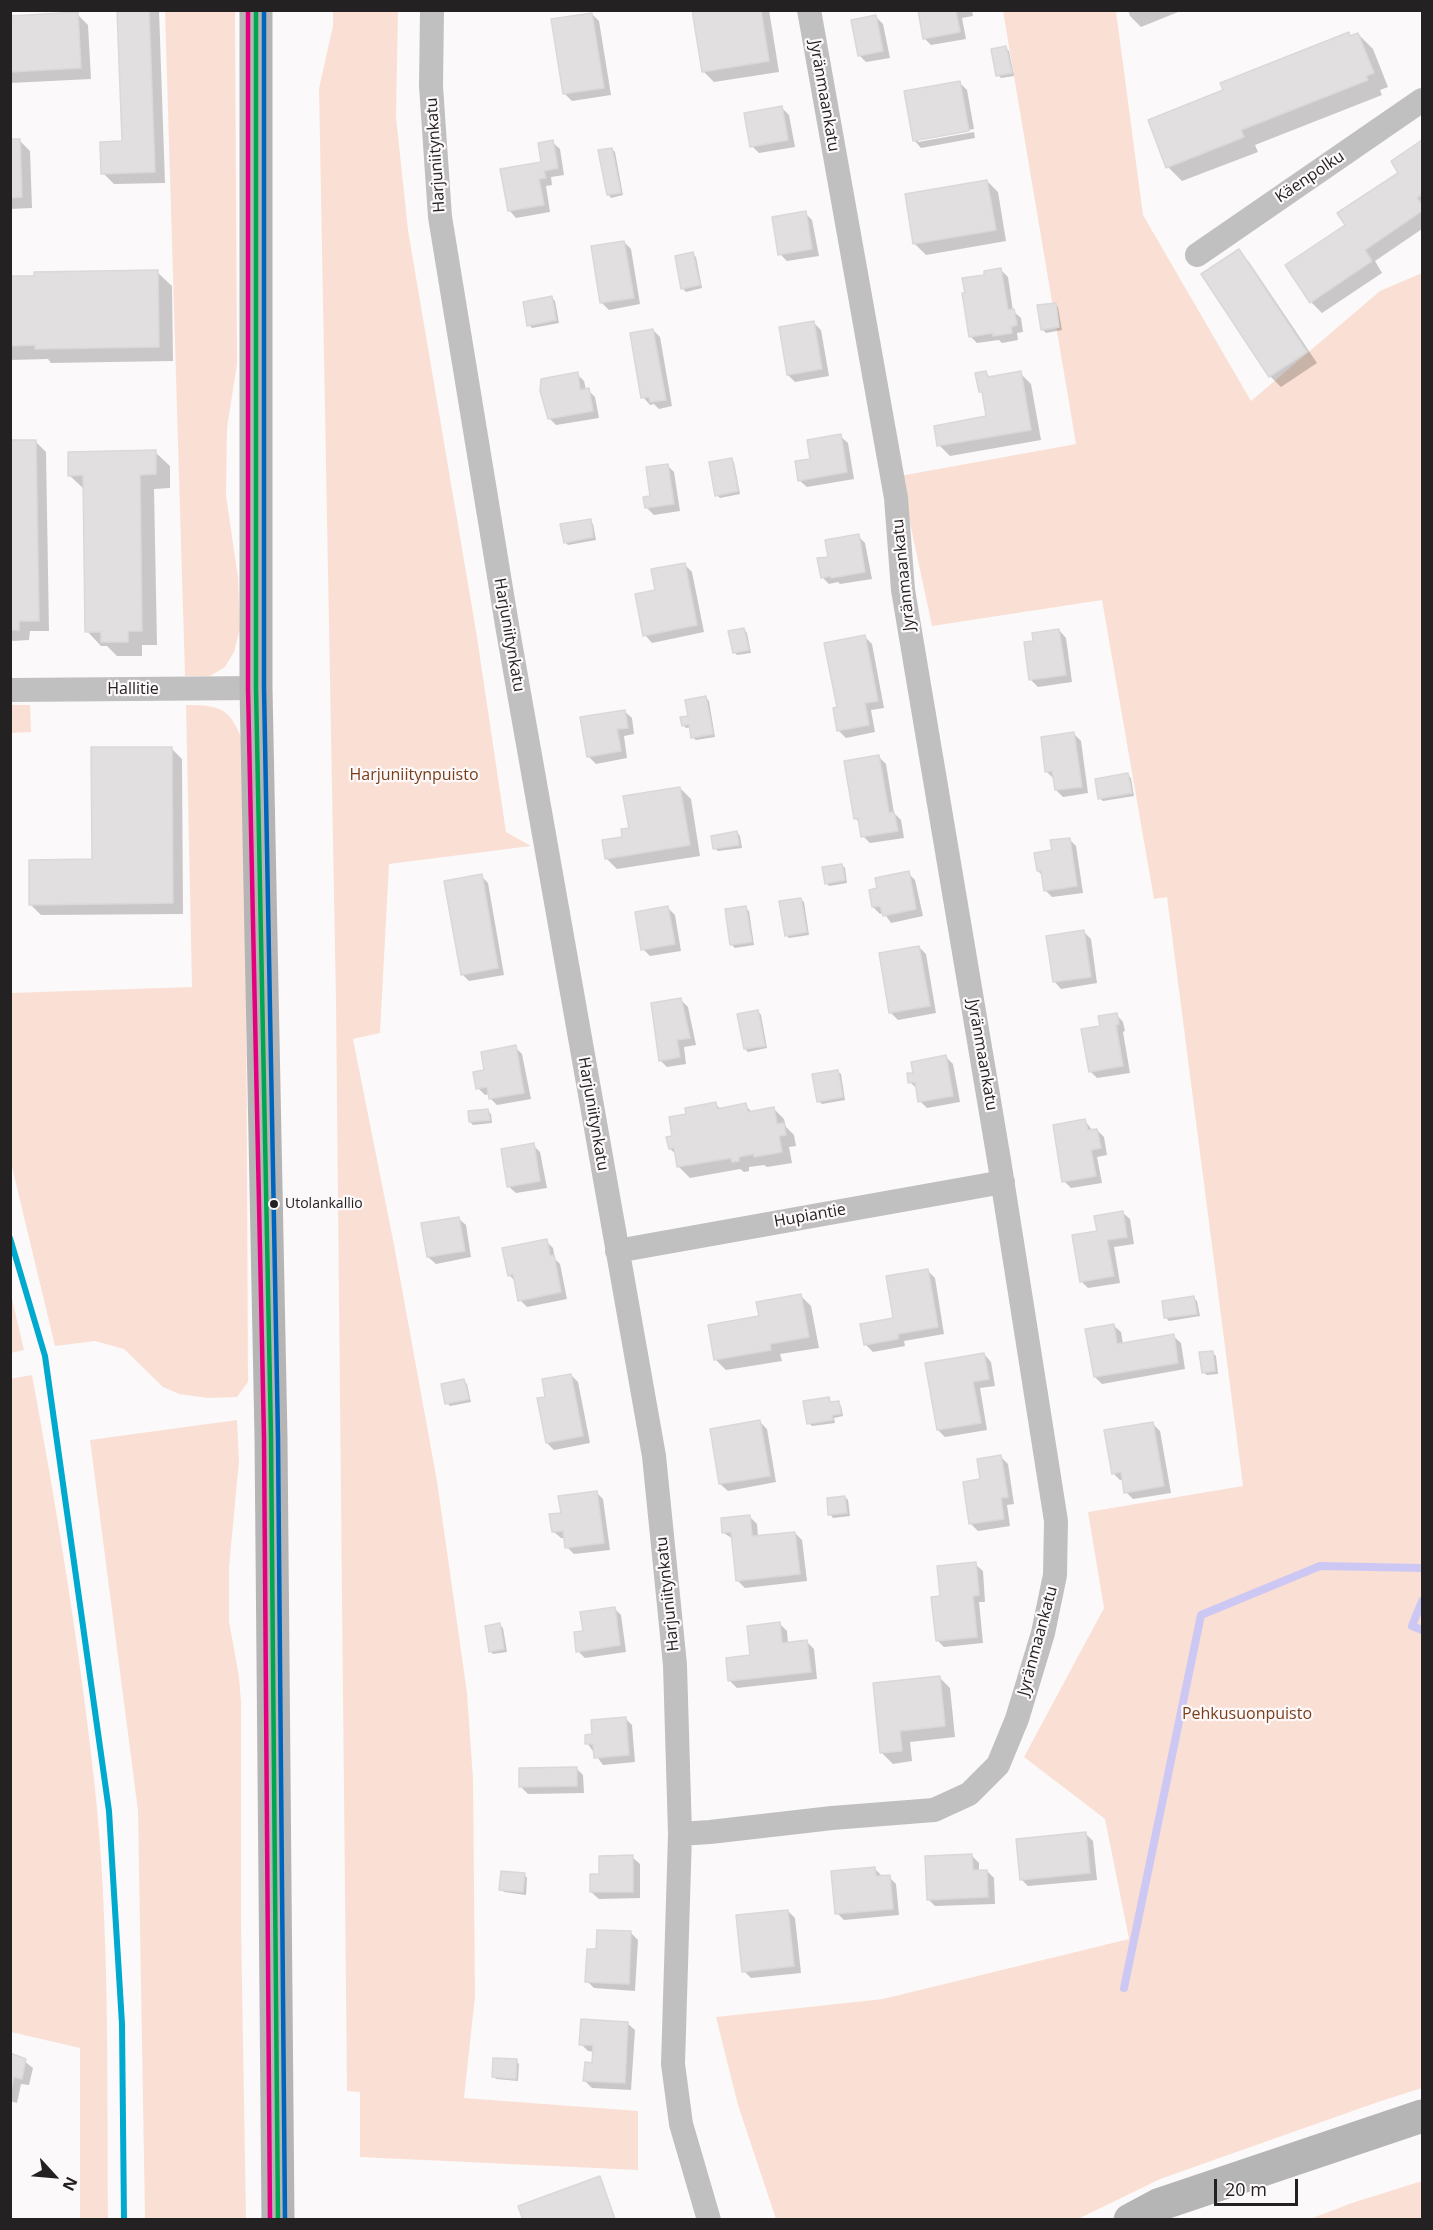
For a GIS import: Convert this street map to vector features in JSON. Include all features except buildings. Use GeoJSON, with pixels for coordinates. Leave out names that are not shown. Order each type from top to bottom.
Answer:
{"type":"FeatureCollection","features":[{"type":"Feature","properties":{"kind":"main road"},"geometry":{"type":"LineString","coordinates":[[256,10],[256,688],[271,1426],[278,2220]]}},
{"type":"Feature","properties":{"kind":"main road"},"geometry":{"type":"LineString","coordinates":[[1130,2220],[1158,2205],[1422,2116]]}},
{"type":"Feature","properties":{"kind":"street","name":"Harjuniitynkatu"},"geometry":{"type":"LineString","coordinates":[[432,10],[431,86],[440,217],[505,609],[654,1456],[675,1665],[680,1834],[673,2064],[681,2124],[709,2220]]}},
{"type":"Feature","properties":{"kind":"street","name":"Jyränmaankatu"},"geometry":{"type":"LineString","coordinates":[[680,1834],[933,1810],[969,1794],[998,1765],[1017,1719],[1043,1633],[1055,1575],[1056,1521],[1003,1182],[903,590],[896,498],[809,10]]}},
{"type":"Feature","properties":{"kind":"street","name":"Käenpolku"},"geometry":{"type":"LineString","coordinates":[[1197,255],[1422,100]]}},
{"type":"Feature","properties":{"kind":"street","name":"Hallitie"},"geometry":{"type":"LineString","coordinates":[[10,690],[256,688]]}},
{"type":"Feature","properties":{"kind":"street","name":"Hupiantie"},"geometry":{"type":"LineString","coordinates":[[617,1251],[1003,1182]]}},
{"type":"Feature","properties":{"kind":"green space"},"geometry":{"type":"Polygon","coordinates":[[[165,11],[235,11],[237,364],[227,428],[226,496],[238,577],[240,629],[234,652],[225,667],[210,676],[185,676],[165,11]]]}},
{"type":"Feature","properties":{"kind":"green space","name":"Harjuniitynpuisto"},"geometry":{"type":"Polygon","coordinates":[[[333,11],[398,11],[396,117],[408,230],[477,637],[506,832],[531,846],[389,864],[380,1033],[353,1039],[394,1245],[437,1481],[467,1693],[473,1779],[475,1996],[464,2098],[638,2111],[638,2170],[360,2157],[360,2092],[347,2091],[336,1003],[319,88],[333,26],[333,11]]]}},
{"type":"Feature","properties":{"kind":"green space","name":"Pehkusuonpuisto"},"geometry":{"type":"Polygon","coordinates":[[[1003,11],[1116,11],[1143,215],[1251,401],[1380,291],[1422,273],[1422,2088],[1160,2179],[1078,2219],[776,2219],[738,2105],[716,2017],[883,1999],[1129,1939],[1105,1819],[1024,1757],[1104,1608],[1088,1512],[1243,1486],[1167,897],[1154,899],[1102,600],[932,626],[900,476],[1076,444],[1003,11]]]}},
{"type":"Feature","properties":{"kind":"green space"},"geometry":{"type":"Polygon","coordinates":[[[10,705],[30,705],[31,732],[11,733],[10,705]]]}},
{"type":"Feature","properties":{"kind":"green space"},"geometry":{"type":"Polygon","coordinates":[[[186,705],[210,706],[224,712],[235,724],[245,746],[248,1382],[237,1397],[208,1398],[179,1394],[163,1387],[124,1349],[95,1341],[55,1346],[11,1163],[10,993],[192,987],[186,705]]]}},
{"type":"Feature","properties":{"kind":"green space"},"geometry":{"type":"Polygon","coordinates":[[[11,1295],[24,1350],[10,1353],[11,1295]]]}},
{"type":"Feature","properties":{"kind":"green space"},"geometry":{"type":"Polygon","coordinates":[[[32,1375],[74,1627],[99,1834],[107,1999],[108,2219],[80,2219],[80,2048],[11,2032],[10,1379],[32,1375]]]}},
{"type":"Feature","properties":{"kind":"green space"},"geometry":{"type":"Polygon","coordinates":[[[237,1420],[239,1461],[229,1567],[229,1621],[241,1702],[241,1923],[246,2219],[145,2219],[138,1811],[90,1440],[237,1420]]]}},
{"type":"Feature","properties":{"kind":"green space"},"geometry":{"type":"Polygon","coordinates":[[[1422,2181],[1422,2219],[1310,2219],[1352,2203],[1422,2181]]]}},
{"type":"Feature","properties":{"kind":"waterway"},"geometry":{"type":"LineString","coordinates":[[1124,1988],[1201,1615],[1320,1566],[1422,1568]]}},
{"type":"Feature","properties":{"kind":"waterway"},"geometry":{"type":"LineString","coordinates":[[1422,1601],[1412,1626],[1422,1630]]}},
{"type":"Feature","properties":{"kind":"transit line"},"geometry":{"type":"LineString","coordinates":[[248,10],[248,688],[264,1437],[270,2220]]}},
{"type":"Feature","properties":{"kind":"transit line"},"geometry":{"type":"LineString","coordinates":[[256,10],[256,688],[271,1437],[278,2220]]}},
{"type":"Feature","properties":{"kind":"transit line"},"geometry":{"type":"LineString","coordinates":[[264,10],[264,688],[278,1437],[285,2220]]}},
{"type":"Feature","properties":{"kind":"transit line"},"geometry":{"type":"LineString","coordinates":[[10,1238],[45,1356],[109,1811],[122,2024],[124,2220]]}},
{"type":"Feature","properties":{"kind":"place","name":"Utolankallio"},"geometry":{"type":"Point","coordinates":[274,1204]}}]}
